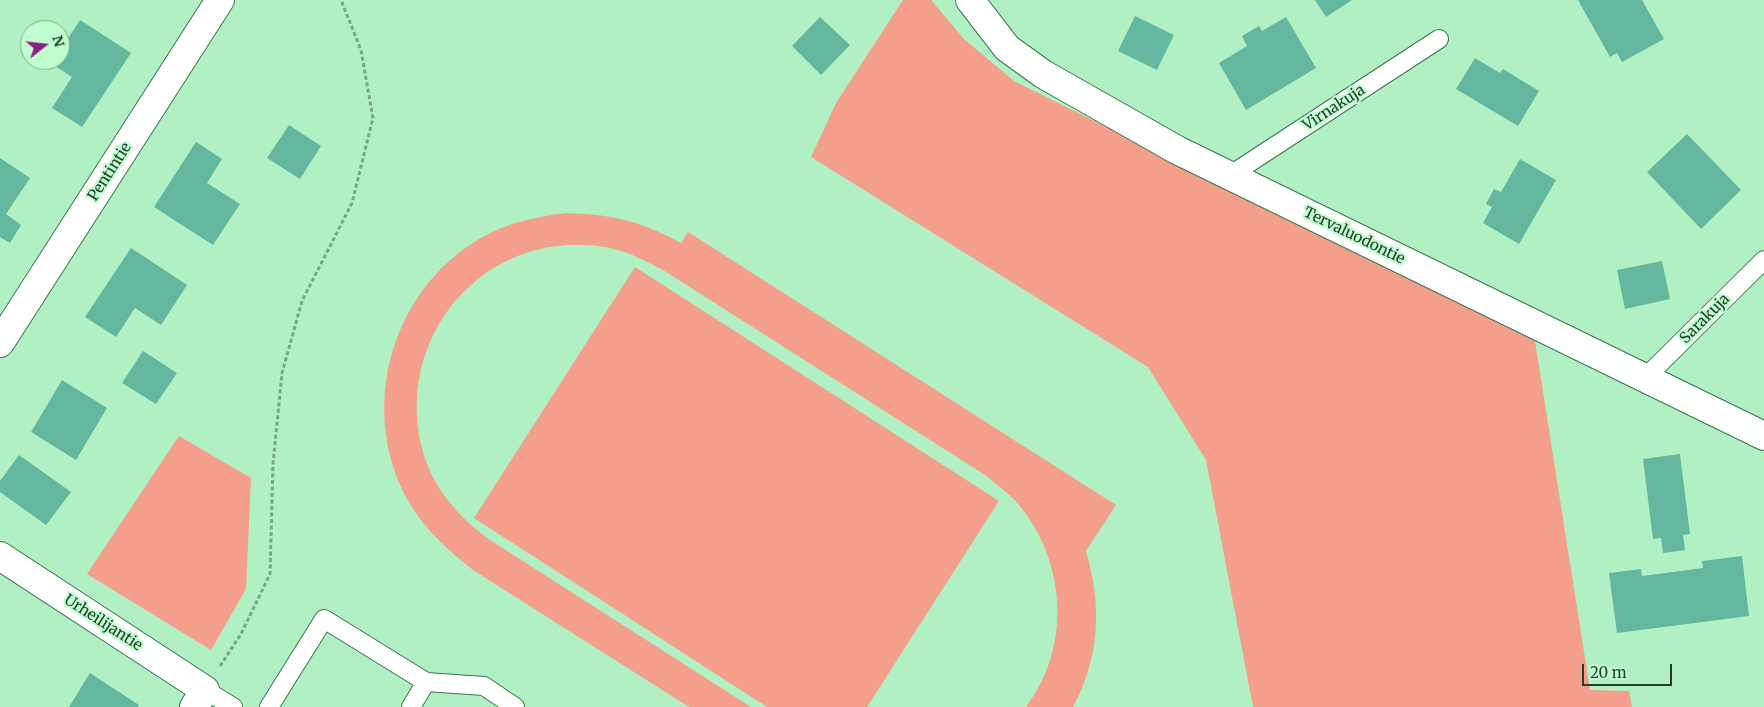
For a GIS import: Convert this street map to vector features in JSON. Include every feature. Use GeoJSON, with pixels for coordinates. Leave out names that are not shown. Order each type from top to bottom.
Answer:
{"type":"FeatureCollection","features":[{"type":"Feature","properties":{"kind":"street","name":"Pentintie"},"geometry":{"type":"LineString","coordinates":[[0,343],[220,0]]}},
{"type":"Feature","properties":{"kind":"street","name":"Tervaluodontie"},"geometry":{"type":"LineString","coordinates":[[970,0],[1007,48],[1043,74],[1177,150],[1764,436]]}},
{"type":"Feature","properties":{"kind":"street","name":"Urheilijantie"},"geometry":{"type":"LineString","coordinates":[[0,556],[200,698]]}},
{"type":"Feature","properties":{"kind":"lane","name":"Virnakuja"},"geometry":{"type":"LineString","coordinates":[[1229,176],[1439,39]]}},
{"type":"Feature","properties":{"kind":"lane","name":"Sarakuja"},"geometry":{"type":"LineString","coordinates":[[1646,378],[1764,260]]}},
{"type":"Feature","properties":{"kind":"lane"},"geometry":{"type":"LineString","coordinates":[[269,707],[324,619],[426,682],[484,686],[515,707]]}},
{"type":"Feature","properties":{"kind":"lane"},"geometry":{"type":"LineString","coordinates":[[411,707],[426,682]]}},
{"type":"Feature","properties":{"kind":"lane"},"geometry":{"type":"LineString","coordinates":[[200,698],[233,707]]}},
{"type":"Feature","properties":{"kind":"path"},"geometry":{"type":"LineString","coordinates":[[200,698],[241,634],[270,574],[272,464],[282,373],[302,301],[352,203],[373,118],[361,50],[341,0]]}},
{"type":"Feature","properties":{"kind":"shaded area"},"geometry":{"type":"Polygon","coordinates":[[[903,0],[931,0],[964,39],[1014,81],[1535,341],[1590,690],[1629,691],[1632,707],[1253,707],[1206,460],[1148,367],[811,157],[836,103],[903,0]]]}},
{"type":"Feature","properties":{"kind":"shaded area"},"geometry":{"type":"Polygon","coordinates":[[[565,213],[597,215],[625,220],[652,229],[681,243],[688,232],[1116,505],[1086,551],[1095,591],[1096,630],[1089,669],[1073,707],[1026,707],[1040,685],[1050,661],[1056,636],[1058,611],[1049,561],[1040,537],[1022,508],[1002,488],[985,475],[663,270],[637,257],[610,248],[566,245],[525,253],[489,271],[459,297],[436,329],[422,367],[417,408],[423,452],[433,478],[449,502],[468,522],[490,540],[751,707],[689,707],[473,570],[438,540],[410,504],[394,469],[386,432],[385,395],[391,358],[404,322],[423,290],[448,262],[479,239],[489,233],[521,222],[565,213]]]}},
{"type":"Feature","properties":{"kind":"shaded area"},"geometry":{"type":"Polygon","coordinates":[[[635,267],[999,501],[867,707],[767,707],[474,518],[635,267]]]}},
{"type":"Feature","properties":{"kind":"shaded area"},"geometry":{"type":"Polygon","coordinates":[[[179,436],[251,478],[246,589],[211,650],[87,574],[179,436]]]}},
{"type":"Feature","properties":{"kind":"building"},"geometry":{"type":"Polygon","coordinates":[[[1315,0],[1352,0],[1326,17],[1315,0]]]}},
{"type":"Feature","properties":{"kind":"building"},"geometry":{"type":"Polygon","coordinates":[[[1578,0],[1642,0],[1664,39],[1622,62],[1617,53],[1610,57],[1578,0]]]}},
{"type":"Feature","properties":{"kind":"building"},"geometry":{"type":"Polygon","coordinates":[[[1135,16],[1174,35],[1157,70],[1118,51],[1135,16]]]}},
{"type":"Feature","properties":{"kind":"building"},"geometry":{"type":"Polygon","coordinates":[[[820,17],[850,45],[821,75],[792,46],[820,17]]]}},
{"type":"Feature","properties":{"kind":"building"},"geometry":{"type":"Polygon","coordinates":[[[1286,17],[1316,68],[1246,110],[1219,63],[1247,46],[1242,36],[1259,26],[1262,31],[1286,17]]]}},
{"type":"Feature","properties":{"kind":"building"},"geometry":{"type":"Polygon","coordinates":[[[80,20],[131,53],[82,127],[52,108],[72,77],[61,70],[70,70],[70,36],[80,20]]]}},
{"type":"Feature","properties":{"kind":"building"},"geometry":{"type":"Polygon","coordinates":[[[1475,58],[1500,73],[1503,69],[1539,91],[1518,126],[1456,89],[1475,58]]]}},
{"type":"Feature","properties":{"kind":"building"},"geometry":{"type":"Polygon","coordinates":[[[289,125],[321,146],[300,179],[267,158],[289,125]]]}},
{"type":"Feature","properties":{"kind":"building"},"geometry":{"type":"Polygon","coordinates":[[[1687,134],[1741,190],[1701,229],[1647,172],[1687,134]]]}},
{"type":"Feature","properties":{"kind":"building"},"geometry":{"type":"Polygon","coordinates":[[[196,142],[222,159],[207,183],[240,204],[213,245],[154,207],[196,142]]]}},
{"type":"Feature","properties":{"kind":"building"},"geometry":{"type":"Polygon","coordinates":[[[0,158],[30,178],[6,214],[21,225],[10,243],[0,237],[0,158]]]}},
{"type":"Feature","properties":{"kind":"building"},"geometry":{"type":"Polygon","coordinates":[[[1520,159],[1556,180],[1519,244],[1483,223],[1492,207],[1486,204],[1494,189],[1501,192],[1520,159]]]}},
{"type":"Feature","properties":{"kind":"building"},"geometry":{"type":"Polygon","coordinates":[[[131,248],[187,285],[161,325],[135,308],[116,337],[85,317],[131,248]]]}},
{"type":"Feature","properties":{"kind":"building"},"geometry":{"type":"Polygon","coordinates":[[[1662,261],[1670,299],[1625,309],[1617,270],[1662,261]]]}},
{"type":"Feature","properties":{"kind":"building"},"geometry":{"type":"Polygon","coordinates":[[[143,351],[177,373],[156,404],[122,383],[143,351]]]}},
{"type":"Feature","properties":{"kind":"building"},"geometry":{"type":"Polygon","coordinates":[[[62,380],[107,408],[76,460],[31,432],[62,380]]]}},
{"type":"Feature","properties":{"kind":"building"},"geometry":{"type":"Polygon","coordinates":[[[1680,454],[1690,534],[1683,535],[1685,550],[1663,553],[1661,538],[1653,539],[1643,459],[1680,454]]]}},
{"type":"Feature","properties":{"kind":"building"},"geometry":{"type":"Polygon","coordinates":[[[19,455],[71,492],[46,525],[0,492],[0,481],[19,455]]]}},
{"type":"Feature","properties":{"kind":"building"},"geometry":{"type":"Polygon","coordinates":[[[1742,556],[1749,616],[1617,633],[1609,573],[1641,569],[1642,576],[1703,568],[1702,561],[1742,556]]]}},
{"type":"Feature","properties":{"kind":"building"},"geometry":{"type":"Polygon","coordinates":[[[90,673],[139,705],[138,707],[69,707],[90,673]]]}}]}
